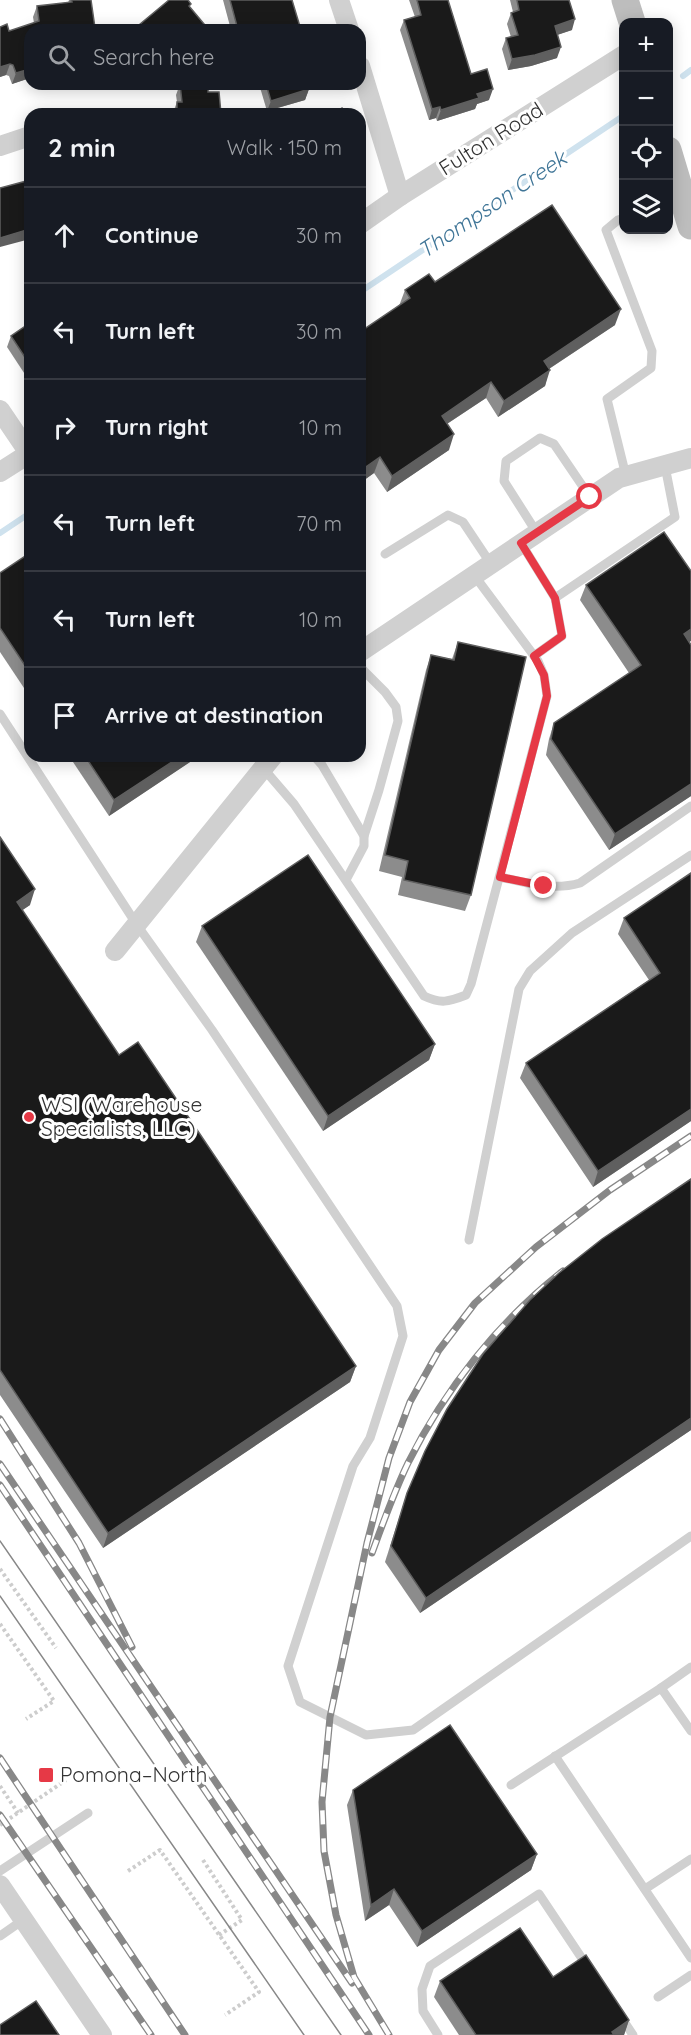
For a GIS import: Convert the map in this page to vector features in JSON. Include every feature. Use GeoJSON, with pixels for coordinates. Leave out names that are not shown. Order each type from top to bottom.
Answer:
{"type":"FeatureCollection","features":[{"type":"Feature","properties":{"kind":"main road"},"geometry":{"type":"LineString","coordinates":[[625,0],[631,18]]}},
{"type":"Feature","properties":{"kind":"main road"},"geometry":{"type":"LineString","coordinates":[[673,163],[691,226]]}},
{"type":"Feature","properties":{"kind":"street"},"geometry":{"type":"LineString","coordinates":[[339,0],[347,24]]}},
{"type":"Feature","properties":{"kind":"street","name":"Fulton Road"},"geometry":{"type":"LineString","coordinates":[[366,220],[619,58]]}},
{"type":"Feature","properties":{"kind":"street"},"geometry":{"type":"LineString","coordinates":[[366,86],[400,196]]}},
{"type":"Feature","properties":{"kind":"street"},"geometry":{"type":"LineString","coordinates":[[0,146],[24,138]]}},
{"type":"Feature","properties":{"kind":"street"},"geometry":{"type":"LineString","coordinates":[[0,410],[24,446]]}},
{"type":"Feature","properties":{"kind":"street"},"geometry":{"type":"LineString","coordinates":[[0,472],[24,456]]}},
{"type":"Feature","properties":{"kind":"street"},"geometry":{"type":"LineString","coordinates":[[366,648],[619,478],[691,458]]}},
{"type":"Feature","properties":{"kind":"street"},"geometry":{"type":"LineString","coordinates":[[116,951],[268,762]]}},
{"type":"Feature","properties":{"kind":"street"},"geometry":{"type":"LineString","coordinates":[[0,1885],[102,2035]]}},
{"type":"Feature","properties":{"kind":"lane"},"geometry":{"type":"LineString","coordinates":[[619,220],[606,230],[652,351],[651,368],[607,399],[626,476]]}},
{"type":"Feature","properties":{"kind":"lane"},"geometry":{"type":"LineString","coordinates":[[534,656],[562,636],[555,598],[504,481],[506,461],[540,438],[554,444],[590,497]]}},
{"type":"Feature","properties":{"kind":"lane"},"geometry":{"type":"LineString","coordinates":[[555,598],[675,517],[665,466]]}},
{"type":"Feature","properties":{"kind":"lane"},"geometry":{"type":"LineString","coordinates":[[385,554],[448,515],[464,522],[491,564]]}},
{"type":"Feature","properties":{"kind":"lane"},"geometry":{"type":"LineString","coordinates":[[268,762],[424,996],[438,1002],[455,1000],[466,995],[500,877],[547,696],[544,675],[534,656],[474,575]]}},
{"type":"Feature","properties":{"kind":"lane"},"geometry":{"type":"LineString","coordinates":[[346,880],[364,846],[364,836],[398,721],[396,707],[366,673]]}},
{"type":"Feature","properties":{"kind":"lane"},"geometry":{"type":"LineString","coordinates":[[0,714],[24,751]]}},
{"type":"Feature","properties":{"kind":"lane"},"geometry":{"type":"LineString","coordinates":[[31,762],[136,924],[212,1030],[397,1306],[403,1336],[369,1438],[353,1466],[288,1666],[300,1702],[366,1735],[413,1730],[691,1536]]}},
{"type":"Feature","properties":{"kind":"lane"},"geometry":{"type":"LineString","coordinates":[[319,762],[364,836]]}},
{"type":"Feature","properties":{"kind":"lane"},"geometry":{"type":"LineString","coordinates":[[500,877],[544,886],[568,886],[580,883],[691,806]]}},
{"type":"Feature","properties":{"kind":"lane"},"geometry":{"type":"LineString","coordinates":[[469,1240],[519,989],[530,971],[572,933],[691,855]]}},
{"type":"Feature","properties":{"kind":"lane"},"geometry":{"type":"LineString","coordinates":[[511,1785],[691,1667]]}},
{"type":"Feature","properties":{"kind":"lane"},"geometry":{"type":"LineString","coordinates":[[661,1688],[691,1731]]}},
{"type":"Feature","properties":{"kind":"lane"},"geometry":{"type":"LineString","coordinates":[[555,1756],[691,1958]]}},
{"type":"Feature","properties":{"kind":"lane"},"geometry":{"type":"LineString","coordinates":[[0,1871],[88,1812]]}},
{"type":"Feature","properties":{"kind":"lane"},"geometry":{"type":"LineString","coordinates":[[645,1890],[691,1859]]}},
{"type":"Feature","properties":{"kind":"lane"},"geometry":{"type":"LineString","coordinates":[[438,2035],[423,2011],[422,1989],[430,1966],[539,1894],[596,1978]]}},
{"type":"Feature","properties":{"kind":"lane"},"geometry":{"type":"LineString","coordinates":[[0,1936],[23,1920]]}},
{"type":"Feature","properties":{"kind":"lane"},"geometry":{"type":"LineString","coordinates":[[658,1997],[691,1975]]}},
{"type":"Feature","properties":{"kind":"lane"},"geometry":{"type":"LineString","coordinates":[[614,2007],[633,2035]]}},
{"type":"Feature","properties":{"kind":"path"},"geometry":{"type":"LineString","coordinates":[[0,1569],[56,1648]]}},
{"type":"Feature","properties":{"kind":"path"},"geometry":{"type":"LineString","coordinates":[[0,1624],[54,1701],[26,1719]]}},
{"type":"Feature","properties":{"kind":"path"},"geometry":{"type":"LineString","coordinates":[[0,1825],[66,1780]]}},
{"type":"Feature","properties":{"kind":"path"},"geometry":{"type":"LineString","coordinates":[[0,1786],[18,1813]]}},
{"type":"Feature","properties":{"kind":"path"},"geometry":{"type":"LineString","coordinates":[[128,1871],[160,1850],[259,1992],[225,2015]]}},
{"type":"Feature","properties":{"kind":"path"},"geometry":{"type":"LineString","coordinates":[[203,1860],[242,1920],[219,1935]]}},
{"type":"Feature","properties":{"kind":"building"},"geometry":{"type":"Polygon","coordinates":[[[71,0],[91,0],[94,24],[30,24],[39,21],[37,6],[72,2],[71,0]]]}},
{"type":"Feature","properties":{"kind":"building"},"geometry":{"type":"Polygon","coordinates":[[[169,0],[188,0],[191,4],[189,6],[204,24],[140,24],[169,0]]]}},
{"type":"Feature","properties":{"kind":"building"},"geometry":{"type":"Polygon","coordinates":[[[230,0],[292,0],[299,24],[236,24],[230,0]]]}},
{"type":"Feature","properties":{"kind":"building"},"geometry":{"type":"Polygon","coordinates":[[[417,0],[448,0],[471,74],[487,69],[493,89],[477,94],[479,98],[441,110],[440,107],[432,109],[404,20],[421,15],[417,0]]]}},
{"type":"Feature","properties":{"kind":"building"},"geometry":{"type":"Polygon","coordinates":[[[517,0],[569,0],[575,19],[555,26],[561,47],[512,59],[506,38],[518,35],[511,13],[519,10],[517,0]]]}},
{"type":"Feature","properties":{"kind":"building"},"geometry":{"type":"Polygon","coordinates":[[[7,24],[9,31],[24,26],[24,71],[16,73],[13,65],[0,67],[0,27],[7,24]]]}},
{"type":"Feature","properties":{"kind":"building"},"geometry":{"type":"Polygon","coordinates":[[[181,90],[208,90],[208,92],[219,92],[220,108],[177,108],[177,102],[182,102],[181,90]]]}},
{"type":"Feature","properties":{"kind":"building"},"geometry":{"type":"Polygon","coordinates":[[[268,90],[306,90],[271,101],[268,90]]]}},
{"type":"Feature","properties":{"kind":"building"},"geometry":{"type":"Polygon","coordinates":[[[24,182],[24,231],[0,238],[0,188],[24,182]]]}},
{"type":"Feature","properties":{"kind":"building"},"geometry":{"type":"Polygon","coordinates":[[[552,205],[621,309],[544,361],[550,370],[504,401],[491,382],[442,416],[454,434],[392,476],[380,457],[366,467],[366,328],[410,298],[405,290],[429,274],[435,282],[552,205]]]}},
{"type":"Feature","properties":{"kind":"building"},"geometry":{"type":"Polygon","coordinates":[[[24,327],[24,356],[11,336],[24,327]]]}},
{"type":"Feature","properties":{"kind":"building"},"geometry":{"type":"Polygon","coordinates":[[[664,532],[691,571],[691,629],[684,634],[691,645],[691,784],[615,834],[551,739],[554,723],[641,665],[586,585],[664,532]]]}},
{"type":"Feature","properties":{"kind":"building"},"geometry":{"type":"Polygon","coordinates":[[[24,557],[24,664],[0,628],[0,573],[24,557]]]}},
{"type":"Feature","properties":{"kind":"building"},"geometry":{"type":"Polygon","coordinates":[[[458,642],[526,657],[471,895],[404,880],[408,861],[385,855],[431,655],[454,660],[458,642]]]}},
{"type":"Feature","properties":{"kind":"building"},"geometry":{"type":"Polygon","coordinates":[[[89,762],[172,762],[114,800],[89,762]]]}},
{"type":"Feature","properties":{"kind":"building"},"geometry":{"type":"Polygon","coordinates":[[[0,837],[35,889],[17,902],[119,1055],[138,1042],[356,1366],[108,1533],[0,1370],[0,837]]]}},
{"type":"Feature","properties":{"kind":"building"},"geometry":{"type":"Polygon","coordinates":[[[308,855],[435,1044],[328,1116],[202,926],[308,855]]]}},
{"type":"Feature","properties":{"kind":"building"},"geometry":{"type":"Polygon","coordinates":[[[691,873],[691,1109],[598,1171],[526,1063],[660,973],[624,918],[691,873]]]}},
{"type":"Feature","properties":{"kind":"building"},"geometry":{"type":"Polygon","coordinates":[[[691,1179],[691,1418],[426,1598],[391,1546],[407,1493],[425,1451],[447,1409],[483,1354],[530,1300],[559,1273],[602,1239],[691,1179]]]}},
{"type":"Feature","properties":{"kind":"building"},"geometry":{"type":"Polygon","coordinates":[[[450,1725],[537,1854],[422,1931],[394,1889],[371,1905],[353,1790],[450,1725]]]}},
{"type":"Feature","properties":{"kind":"building"},"geometry":{"type":"Polygon","coordinates":[[[520,1928],[553,1977],[586,1955],[629,2020],[612,2032],[614,2035],[476,2035],[440,1981],[520,1928]]]}},
{"type":"Feature","properties":{"kind":"building"},"geometry":{"type":"Polygon","coordinates":[[[36,2001],[59,2035],[0,2035],[0,2025],[36,2001]]]}},
{"type":"Feature","properties":{"kind":"waterway","name":"Thompson Creek"},"geometry":{"type":"LineString","coordinates":[[683,76],[691,70]]}},
{"type":"Feature","properties":{"kind":"waterway","name":"Thompson Creek"},"geometry":{"type":"LineString","coordinates":[[366,288],[619,119]]}},
{"type":"Feature","properties":{"kind":"waterway","name":"Thompson Creek"},"geometry":{"type":"LineString","coordinates":[[0,533],[24,517]]}},
{"type":"Feature","properties":{"kind":"tram line"},"geometry":{"type":"LineString","coordinates":[[0,1541],[341,2035]]}},
{"type":"Feature","properties":{"kind":"tram line"},"geometry":{"type":"LineString","coordinates":[[0,1596],[304,2035]]}},
{"type":"Feature","properties":{"kind":"railway"},"geometry":{"type":"LineString","coordinates":[[389,2035],[354,1977],[336,1915],[324,1851],[322,1802],[330,1717],[367,1543],[389,1458],[410,1402],[439,1350],[475,1303],[536,1247],[610,1190],[691,1136]]}},
{"type":"Feature","properties":{"kind":"railway"},"geometry":{"type":"LineString","coordinates":[[372,1553],[408,1463],[456,1383],[495,1335],[539,1291],[563,1271]]}},
{"type":"Feature","properties":{"kind":"railway"},"geometry":{"type":"LineString","coordinates":[[0,1419],[79,1543],[132,1647]]}},
{"type":"Feature","properties":{"kind":"railway"},"geometry":{"type":"LineString","coordinates":[[0,1464],[352,1983]]}},
{"type":"Feature","properties":{"kind":"railway"},"geometry":{"type":"LineString","coordinates":[[0,1485],[369,2035]]}},
{"type":"Feature","properties":{"kind":"railway"},"geometry":{"type":"LineString","coordinates":[[0,1758],[185,2035]]}},
{"type":"Feature","properties":{"kind":"railway"},"geometry":{"type":"LineString","coordinates":[[0,1815],[151,2035]]}},
{"type":"Feature","properties":{"kind":"place","name":"WSI (Warehouse Specialists, LLC)"},"geometry":{"type":"Point","coordinates":[29,1117]}},
{"type":"Feature","properties":{"kind":"place","name":"Pomona–North"},"geometry":{"type":"Point","coordinates":[46,1775]}},
{"type":"Feature","properties":{"kind":"route"},"geometry":{"type":"LineString","coordinates":[[544,886],[500,877],[547,696],[544,675],[534,656],[562,636],[555,598],[521,543],[590,497]]}}]}
